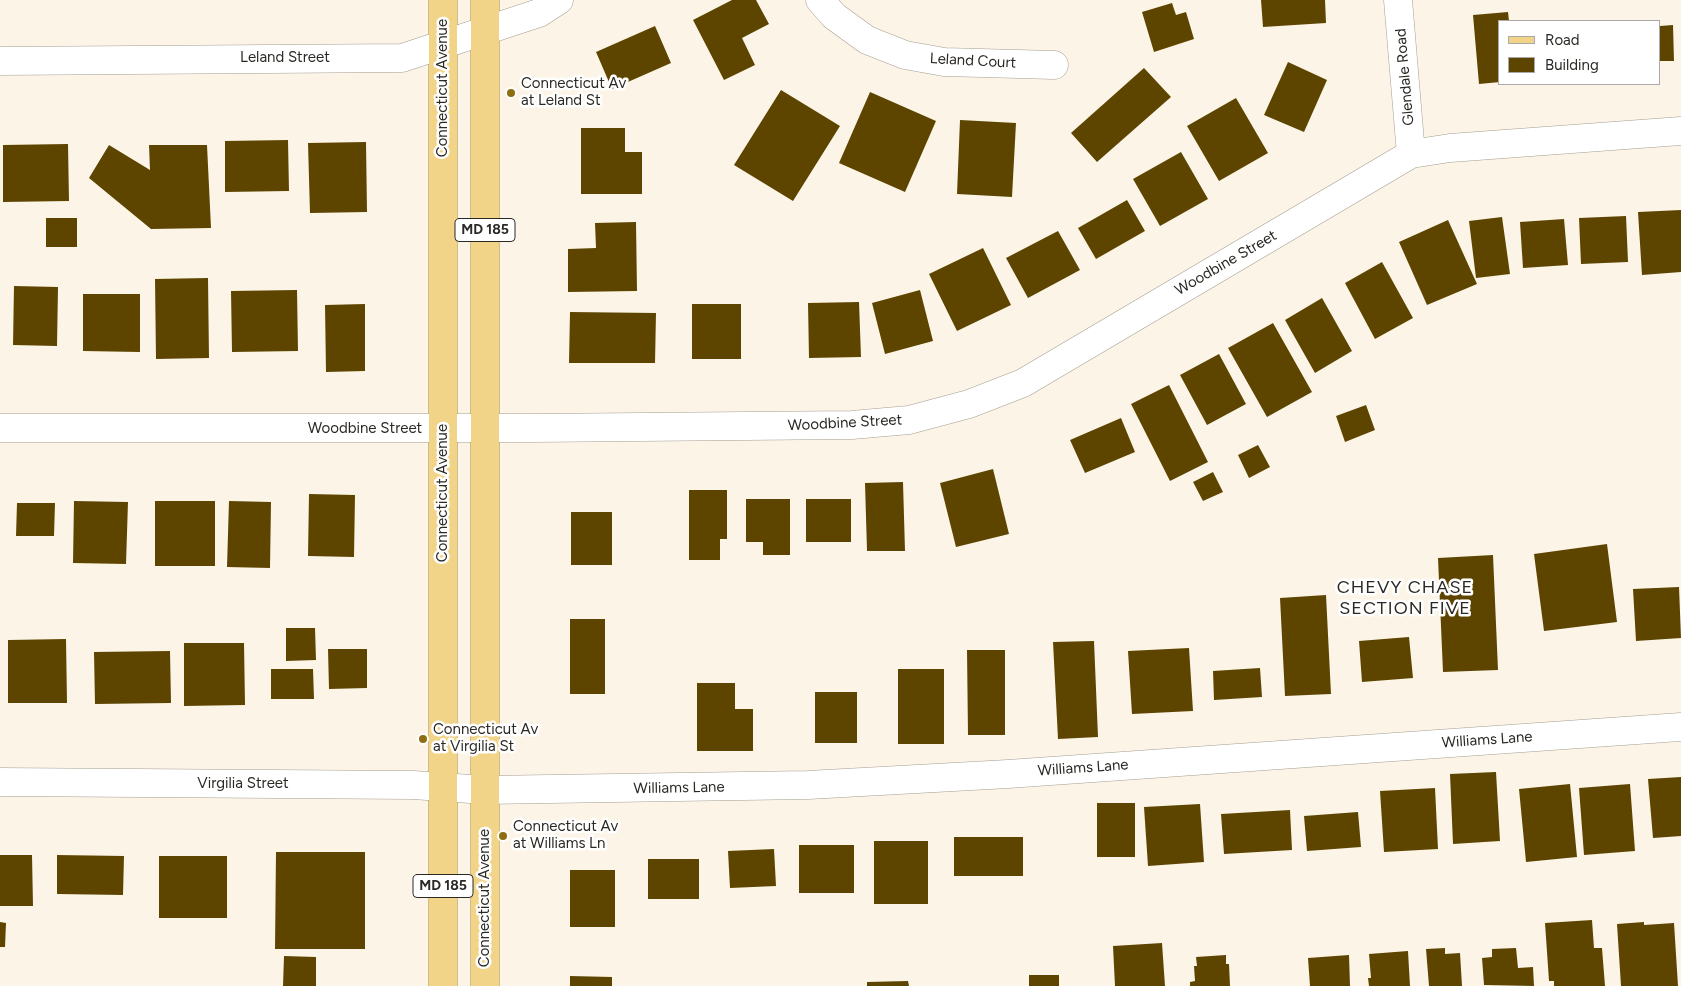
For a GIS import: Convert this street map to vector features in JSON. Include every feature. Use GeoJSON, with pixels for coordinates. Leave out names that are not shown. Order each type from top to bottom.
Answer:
{"type":"FeatureCollection","features":[{"type":"Feature","properties":{"kind":"main road","name":"Connecticut Avenue"},"geometry":{"type":"LineString","coordinates":[[443,0],[443,986]]}},
{"type":"Feature","properties":{"kind":"main road","name":"Connecticut Avenue"},"geometry":{"type":"LineString","coordinates":[[485,0],[485,986]]}},
{"type":"Feature","properties":{"kind":"street","name":"Leland Street"},"geometry":{"type":"LineString","coordinates":[[0,60],[402,58],[539,13],[559,0]]}},
{"type":"Feature","properties":{"kind":"street","name":"Leland Court"},"geometry":{"type":"LineString","coordinates":[[820,0],[834,16],[866,40],[905,56],[944,62],[1054,65]]}},
{"type":"Feature","properties":{"kind":"street","name":"Glendale Road"},"geometry":{"type":"LineString","coordinates":[[1398,0],[1411,154]]}},
{"type":"Feature","properties":{"kind":"street","name":"Woodbine Street"},"geometry":{"type":"LineString","coordinates":[[0,428],[442,429],[852,425],[909,420],[969,404],[1023,383],[1411,154],[1450,148],[1681,131]]}},
{"type":"Feature","properties":{"kind":"street","name":"Williams Lane"},"geometry":{"type":"LineString","coordinates":[[485,790],[694,788],[1008,774],[1681,727]]}},
{"type":"Feature","properties":{"kind":"street","name":"Virgilia Street"},"geometry":{"type":"LineString","coordinates":[[0,782],[443,787],[485,790]]}},
{"type":"Feature","properties":{"kind":"building"},"geometry":{"type":"Polygon","coordinates":[[[732,0],[756,0],[769,24],[742,38],[755,65],[724,80],[693,20],[732,0]]]}},
{"type":"Feature","properties":{"kind":"building"},"geometry":{"type":"Polygon","coordinates":[[[1261,0],[1325,0],[1326,23],[1263,27],[1261,0]]]}},
{"type":"Feature","properties":{"kind":"building"},"geometry":{"type":"Polygon","coordinates":[[[1172,3],[1176,15],[1186,12],[1194,39],[1154,52],[1142,12],[1172,3]]]}},
{"type":"Feature","properties":{"kind":"building"},"geometry":{"type":"Polygon","coordinates":[[[1508,12],[1509,20],[1498,20],[1498,82],[1479,84],[1473,15],[1508,12]]]}},
{"type":"Feature","properties":{"kind":"building"},"geometry":{"type":"Polygon","coordinates":[[[1673,25],[1674,61],[1661,61],[1661,26],[1673,25]]]}},
{"type":"Feature","properties":{"kind":"building"},"geometry":{"type":"Polygon","coordinates":[[[655,26],[671,63],[612,89],[596,52],[655,26]]]}},
{"type":"Feature","properties":{"kind":"building"},"geometry":{"type":"Polygon","coordinates":[[[1288,62],[1327,80],[1304,132],[1264,115],[1288,62]]]}},
{"type":"Feature","properties":{"kind":"building"},"geometry":{"type":"Polygon","coordinates":[[[1144,68],[1171,97],[1097,162],[1071,133],[1144,68]]]}},
{"type":"Feature","properties":{"kind":"building"},"geometry":{"type":"Polygon","coordinates":[[[781,90],[840,126],[793,201],[734,165],[781,90]]]}},
{"type":"Feature","properties":{"kind":"building"},"geometry":{"type":"Polygon","coordinates":[[[870,92],[936,121],[905,192],[839,163],[870,92]]]}},
{"type":"Feature","properties":{"kind":"building"},"geometry":{"type":"Polygon","coordinates":[[[1236,98],[1268,153],[1219,181],[1187,126],[1236,98]]]}},
{"type":"Feature","properties":{"kind":"building"},"geometry":{"type":"Polygon","coordinates":[[[960,120],[1016,123],[1012,197],[957,194],[960,120]]]}},
{"type":"Feature","properties":{"kind":"building"},"geometry":{"type":"Polygon","coordinates":[[[581,128],[625,128],[625,152],[642,152],[642,194],[581,194],[581,128]]]}},
{"type":"Feature","properties":{"kind":"building"},"geometry":{"type":"Polygon","coordinates":[[[288,140],[289,191],[225,192],[225,141],[288,140]]]}},
{"type":"Feature","properties":{"kind":"building"},"geometry":{"type":"Polygon","coordinates":[[[366,142],[367,212],[310,213],[308,143],[366,142]]]}},
{"type":"Feature","properties":{"kind":"building"},"geometry":{"type":"Polygon","coordinates":[[[68,144],[69,201],[3,202],[3,145],[68,144]]]}},
{"type":"Feature","properties":{"kind":"building"},"geometry":{"type":"Polygon","coordinates":[[[109,145],[150,170],[149,145],[207,145],[211,228],[151,229],[89,178],[109,145]]]}},
{"type":"Feature","properties":{"kind":"building"},"geometry":{"type":"Polygon","coordinates":[[[1181,152],[1208,199],[1160,226],[1133,179],[1181,152]]]}},
{"type":"Feature","properties":{"kind":"building"},"geometry":{"type":"Polygon","coordinates":[[[1127,200],[1145,231],[1096,259],[1078,228],[1127,200]]]}},
{"type":"Feature","properties":{"kind":"building"},"geometry":{"type":"Polygon","coordinates":[[[1681,210],[1681,272],[1642,275],[1638,212],[1681,210]]]}},
{"type":"Feature","properties":{"kind":"building"},"geometry":{"type":"Polygon","coordinates":[[[1626,216],[1628,262],[1581,264],[1579,218],[1626,216]]]}},
{"type":"Feature","properties":{"kind":"building"},"geometry":{"type":"Polygon","coordinates":[[[1502,217],[1510,274],[1476,278],[1469,221],[1502,217]]]}},
{"type":"Feature","properties":{"kind":"building"},"geometry":{"type":"Polygon","coordinates":[[[46,218],[77,218],[77,247],[46,247],[46,218]]]}},
{"type":"Feature","properties":{"kind":"building"},"geometry":{"type":"Polygon","coordinates":[[[1564,219],[1568,265],[1523,268],[1520,222],[1564,219]]]}},
{"type":"Feature","properties":{"kind":"building"},"geometry":{"type":"Polygon","coordinates":[[[1448,220],[1477,284],[1427,305],[1399,242],[1448,220]]]}},
{"type":"Feature","properties":{"kind":"building"},"geometry":{"type":"Polygon","coordinates":[[[636,222],[637,291],[568,292],[568,249],[596,248],[595,223],[636,222]]]}},
{"type":"Feature","properties":{"kind":"building"},"geometry":{"type":"Polygon","coordinates":[[[1058,231],[1080,270],[1028,298],[1006,258],[1058,231]]]}},
{"type":"Feature","properties":{"kind":"building"},"geometry":{"type":"Polygon","coordinates":[[[983,248],[1011,305],[957,331],[929,274],[983,248]]]}},
{"type":"Feature","properties":{"kind":"building"},"geometry":{"type":"Polygon","coordinates":[[[1382,262],[1413,318],[1375,339],[1345,283],[1382,262]]]}},
{"type":"Feature","properties":{"kind":"building"},"geometry":{"type":"Polygon","coordinates":[[[208,278],[209,358],[156,359],[155,279],[208,278]]]}},
{"type":"Feature","properties":{"kind":"building"},"geometry":{"type":"Polygon","coordinates":[[[14,286],[58,287],[57,346],[13,345],[14,286]]]}},
{"type":"Feature","properties":{"kind":"building"},"geometry":{"type":"Polygon","coordinates":[[[297,290],[298,351],[232,352],[231,291],[297,290]]]}},
{"type":"Feature","properties":{"kind":"building"},"geometry":{"type":"Polygon","coordinates":[[[920,290],[933,341],[885,354],[872,303],[920,290]]]}},
{"type":"Feature","properties":{"kind":"building"},"geometry":{"type":"Polygon","coordinates":[[[83,294],[140,294],[140,352],[83,351],[83,294]]]}},
{"type":"Feature","properties":{"kind":"building"},"geometry":{"type":"Polygon","coordinates":[[[1322,298],[1352,351],[1315,373],[1285,320],[1322,298]]]}},
{"type":"Feature","properties":{"kind":"building"},"geometry":{"type":"Polygon","coordinates":[[[859,302],[861,357],[809,358],[808,303],[859,302]]]}},
{"type":"Feature","properties":{"kind":"building"},"geometry":{"type":"Polygon","coordinates":[[[365,304],[365,371],[326,372],[325,305],[365,304]]]}},
{"type":"Feature","properties":{"kind":"building"},"geometry":{"type":"Polygon","coordinates":[[[692,304],[741,304],[741,359],[692,359],[692,304]]]}},
{"type":"Feature","properties":{"kind":"building"},"geometry":{"type":"Polygon","coordinates":[[[570,312],[656,313],[655,363],[569,363],[570,312]]]}},
{"type":"Feature","properties":{"kind":"building"},"geometry":{"type":"Polygon","coordinates":[[[1273,323],[1312,392],[1267,417],[1228,348],[1273,323]]]}},
{"type":"Feature","properties":{"kind":"building"},"geometry":{"type":"Polygon","coordinates":[[[1219,354],[1246,404],[1207,425],[1180,375],[1219,354]]]}},
{"type":"Feature","properties":{"kind":"building"},"geometry":{"type":"Polygon","coordinates":[[[1169,385],[1208,462],[1170,481],[1131,404],[1169,385]]]}},
{"type":"Feature","properties":{"kind":"building"},"geometry":{"type":"Polygon","coordinates":[[[1366,405],[1375,430],[1345,442],[1336,416],[1366,405]]]}},
{"type":"Feature","properties":{"kind":"building"},"geometry":{"type":"Polygon","coordinates":[[[1121,418],[1135,452],[1085,473],[1070,440],[1121,418]]]}},
{"type":"Feature","properties":{"kind":"building"},"geometry":{"type":"Polygon","coordinates":[[[1258,445],[1270,467],[1249,478],[1238,455],[1258,445]]]}},
{"type":"Feature","properties":{"kind":"building"},"geometry":{"type":"Polygon","coordinates":[[[993,469],[1009,534],[956,547],[940,483],[993,469]]]}},
{"type":"Feature","properties":{"kind":"building"},"geometry":{"type":"Polygon","coordinates":[[[1213,472],[1223,492],[1203,501],[1193,482],[1213,472]]]}},
{"type":"Feature","properties":{"kind":"building"},"geometry":{"type":"Polygon","coordinates":[[[903,482],[905,551],[867,551],[865,483],[903,482]]]}},
{"type":"Feature","properties":{"kind":"building"},"geometry":{"type":"Polygon","coordinates":[[[689,490],[727,490],[727,539],[720,539],[720,560],[689,560],[689,490]]]}},
{"type":"Feature","properties":{"kind":"building"},"geometry":{"type":"Polygon","coordinates":[[[309,494],[355,495],[354,557],[308,556],[309,494]]]}},
{"type":"Feature","properties":{"kind":"building"},"geometry":{"type":"Polygon","coordinates":[[[746,499],[790,499],[790,555],[763,555],[763,542],[746,542],[746,499]]]}},
{"type":"Feature","properties":{"kind":"building"},"geometry":{"type":"Polygon","coordinates":[[[806,499],[851,499],[851,542],[806,542],[806,499]]]}},
{"type":"Feature","properties":{"kind":"building"},"geometry":{"type":"Polygon","coordinates":[[[74,501],[128,502],[126,564],[73,563],[74,501]]]}},
{"type":"Feature","properties":{"kind":"building"},"geometry":{"type":"Polygon","coordinates":[[[155,501],[215,501],[215,566],[155,566],[155,501]]]}},
{"type":"Feature","properties":{"kind":"building"},"geometry":{"type":"Polygon","coordinates":[[[229,501],[271,502],[270,568],[227,567],[229,501]]]}},
{"type":"Feature","properties":{"kind":"building"},"geometry":{"type":"Polygon","coordinates":[[[17,503],[55,503],[54,536],[16,536],[17,503]]]}},
{"type":"Feature","properties":{"kind":"building"},"geometry":{"type":"Polygon","coordinates":[[[571,512],[612,512],[612,565],[571,565],[571,512]]]}},
{"type":"Feature","properties":{"kind":"building"},"geometry":{"type":"Polygon","coordinates":[[[1607,544],[1617,622],[1544,631],[1534,554],[1607,544]]]}},
{"type":"Feature","properties":{"kind":"building"},"geometry":{"type":"Polygon","coordinates":[[[1493,555],[1498,670],[1443,672],[1438,558],[1493,555]]]}},
{"type":"Feature","properties":{"kind":"building"},"geometry":{"type":"Polygon","coordinates":[[[1679,587],[1681,638],[1636,641],[1633,589],[1679,587]]]}},
{"type":"Feature","properties":{"kind":"building"},"geometry":{"type":"Polygon","coordinates":[[[1326,595],[1331,694],[1285,696],[1280,598],[1326,595]]]}},
{"type":"Feature","properties":{"kind":"building"},"geometry":{"type":"Polygon","coordinates":[[[570,619],[605,619],[605,694],[570,694],[570,619]]]}},
{"type":"Feature","properties":{"kind":"building"},"geometry":{"type":"Polygon","coordinates":[[[286,628],[315,628],[316,660],[286,661],[286,628]]]}},
{"type":"Feature","properties":{"kind":"building"},"geometry":{"type":"Polygon","coordinates":[[[1409,637],[1413,678],[1362,682],[1359,641],[1409,637]]]}},
{"type":"Feature","properties":{"kind":"building"},"geometry":{"type":"Polygon","coordinates":[[[66,639],[67,703],[8,703],[8,640],[66,639]]]}},
{"type":"Feature","properties":{"kind":"building"},"geometry":{"type":"Polygon","coordinates":[[[1094,641],[1098,737],[1058,739],[1053,642],[1094,641]]]}},
{"type":"Feature","properties":{"kind":"building"},"geometry":{"type":"Polygon","coordinates":[[[184,643],[244,643],[245,705],[184,706],[184,643]]]}},
{"type":"Feature","properties":{"kind":"building"},"geometry":{"type":"Polygon","coordinates":[[[1189,648],[1193,711],[1132,714],[1128,651],[1189,648]]]}},
{"type":"Feature","properties":{"kind":"building"},"geometry":{"type":"Polygon","coordinates":[[[328,649],[367,649],[367,688],[329,689],[328,649]]]}},
{"type":"Feature","properties":{"kind":"building"},"geometry":{"type":"Polygon","coordinates":[[[967,650],[1005,650],[1005,735],[968,735],[967,650]]]}},
{"type":"Feature","properties":{"kind":"building"},"geometry":{"type":"Polygon","coordinates":[[[170,651],[171,703],[95,704],[94,652],[170,651]]]}},
{"type":"Feature","properties":{"kind":"building"},"geometry":{"type":"Polygon","coordinates":[[[1260,668],[1262,697],[1214,700],[1213,671],[1260,668]]]}},
{"type":"Feature","properties":{"kind":"building"},"geometry":{"type":"Polygon","coordinates":[[[271,669],[313,669],[314,699],[271,699],[271,669]]]}},
{"type":"Feature","properties":{"kind":"building"},"geometry":{"type":"Polygon","coordinates":[[[898,669],[944,669],[944,744],[898,744],[898,669]]]}},
{"type":"Feature","properties":{"kind":"building"},"geometry":{"type":"Polygon","coordinates":[[[697,683],[735,683],[735,709],[753,709],[753,751],[697,751],[697,683]]]}},
{"type":"Feature","properties":{"kind":"building"},"geometry":{"type":"Polygon","coordinates":[[[815,692],[857,692],[857,743],[815,743],[815,692]]]}},
{"type":"Feature","properties":{"kind":"building"},"geometry":{"type":"Polygon","coordinates":[[[1496,772],[1500,841],[1453,844],[1450,774],[1496,772]]]}},
{"type":"Feature","properties":{"kind":"building"},"geometry":{"type":"Polygon","coordinates":[[[1681,777],[1681,836],[1653,838],[1648,779],[1681,777]]]}},
{"type":"Feature","properties":{"kind":"building"},"geometry":{"type":"Polygon","coordinates":[[[1570,784],[1577,857],[1526,862],[1519,789],[1570,784]]]}},
{"type":"Feature","properties":{"kind":"building"},"geometry":{"type":"Polygon","coordinates":[[[1630,784],[1635,851],[1584,855],[1579,788],[1630,784]]]}},
{"type":"Feature","properties":{"kind":"building"},"geometry":{"type":"Polygon","coordinates":[[[1435,788],[1438,849],[1384,852],[1380,791],[1435,788]]]}},
{"type":"Feature","properties":{"kind":"building"},"geometry":{"type":"Polygon","coordinates":[[[1097,803],[1135,803],[1135,857],[1097,857],[1097,803]]]}},
{"type":"Feature","properties":{"kind":"building"},"geometry":{"type":"Polygon","coordinates":[[[1200,804],[1204,862],[1148,866],[1144,807],[1200,804]]]}},
{"type":"Feature","properties":{"kind":"building"},"geometry":{"type":"Polygon","coordinates":[[[1290,810],[1292,850],[1224,854],[1221,814],[1290,810]]]}},
{"type":"Feature","properties":{"kind":"building"},"geometry":{"type":"Polygon","coordinates":[[[1358,812],[1361,847],[1307,851],[1304,816],[1358,812]]]}},
{"type":"Feature","properties":{"kind":"building"},"geometry":{"type":"Polygon","coordinates":[[[954,837],[1023,837],[1023,876],[954,876],[954,837]]]}},
{"type":"Feature","properties":{"kind":"building"},"geometry":{"type":"Polygon","coordinates":[[[874,841],[928,841],[928,904],[874,904],[874,841]]]}},
{"type":"Feature","properties":{"kind":"building"},"geometry":{"type":"Polygon","coordinates":[[[799,845],[854,845],[854,893],[799,893],[799,845]]]}},
{"type":"Feature","properties":{"kind":"building"},"geometry":{"type":"Polygon","coordinates":[[[774,849],[776,886],[730,888],[728,851],[774,849]]]}},
{"type":"Feature","properties":{"kind":"building"},"geometry":{"type":"Polygon","coordinates":[[[276,852],[365,852],[365,949],[275,949],[276,852]]]}},
{"type":"Feature","properties":{"kind":"building"},"geometry":{"type":"Polygon","coordinates":[[[0,855],[32,855],[33,906],[0,906],[0,855]]]}},
{"type":"Feature","properties":{"kind":"building"},"geometry":{"type":"Polygon","coordinates":[[[57,855],[124,856],[123,895],[57,894],[57,855]]]}},
{"type":"Feature","properties":{"kind":"building"},"geometry":{"type":"Polygon","coordinates":[[[159,856],[227,856],[227,918],[159,918],[159,856]]]}},
{"type":"Feature","properties":{"kind":"building"},"geometry":{"type":"Polygon","coordinates":[[[648,859],[699,859],[699,899],[648,899],[648,859]]]}},
{"type":"Feature","properties":{"kind":"building"},"geometry":{"type":"Polygon","coordinates":[[[570,870],[615,870],[615,927],[570,927],[570,870]]]}},
{"type":"Feature","properties":{"kind":"building"},"geometry":{"type":"Polygon","coordinates":[[[1592,920],[1594,948],[1602,948],[1605,986],[1554,986],[1554,981],[1549,981],[1545,923],[1592,920]]]}},
{"type":"Feature","properties":{"kind":"building"},"geometry":{"type":"Polygon","coordinates":[[[0,922],[6,923],[5,947],[0,947],[0,922]]]}},
{"type":"Feature","properties":{"kind":"building"},"geometry":{"type":"Polygon","coordinates":[[[1644,922],[1644,925],[1674,923],[1678,986],[1621,986],[1617,924],[1644,922]]]}},
{"type":"Feature","properties":{"kind":"building"},"geometry":{"type":"Polygon","coordinates":[[[1162,943],[1165,986],[1115,986],[1113,946],[1162,943]]]}},
{"type":"Feature","properties":{"kind":"building"},"geometry":{"type":"Polygon","coordinates":[[[1445,948],[1445,954],[1460,953],[1462,986],[1429,986],[1426,949],[1445,948]]]}},
{"type":"Feature","properties":{"kind":"building"},"geometry":{"type":"Polygon","coordinates":[[[1516,948],[1518,968],[1533,967],[1534,986],[1484,985],[1482,958],[1492,957],[1492,949],[1516,948]]]}},
{"type":"Feature","properties":{"kind":"building"},"geometry":{"type":"Polygon","coordinates":[[[1408,951],[1410,986],[1369,986],[1368,978],[1371,978],[1369,954],[1408,951]]]}},
{"type":"Feature","properties":{"kind":"building"},"geometry":{"type":"Polygon","coordinates":[[[1226,955],[1226,964],[1229,964],[1230,986],[1190,986],[1190,982],[1195,981],[1194,966],[1197,966],[1196,957],[1226,955]]]}},
{"type":"Feature","properties":{"kind":"building"},"geometry":{"type":"Polygon","coordinates":[[[1349,955],[1350,986],[1310,986],[1308,958],[1349,955]]]}},
{"type":"Feature","properties":{"kind":"building"},"geometry":{"type":"Polygon","coordinates":[[[284,956],[316,957],[316,986],[283,986],[284,956]]]}},
{"type":"Feature","properties":{"kind":"building"},"geometry":{"type":"Polygon","coordinates":[[[1029,975],[1059,975],[1059,986],[1029,986],[1029,975]]]}},
{"type":"Feature","properties":{"kind":"building"},"geometry":{"type":"Polygon","coordinates":[[[570,976],[612,977],[612,986],[570,986],[570,976]]]}},
{"type":"Feature","properties":{"kind":"building"},"geometry":{"type":"Polygon","coordinates":[[[908,981],[909,986],[867,986],[867,982],[908,981]]]}},
{"type":"Feature","properties":{"kind":"place","name":"Connecticut Av at Leland St"},"geometry":{"type":"Point","coordinates":[511,93]}},
{"type":"Feature","properties":{"kind":"place","name":"Connecticut Av at Virgilia St"},"geometry":{"type":"Point","coordinates":[423,739]}},
{"type":"Feature","properties":{"kind":"place","name":"Connecticut Av at Williams Ln"},"geometry":{"type":"Point","coordinates":[503,836]}},
{"type":"Feature","properties":{"kind":"district","name":"CHEVY CHASE SECTION FIVE"},"geometry":{"type":"Point","coordinates":[1405,598]}}]}
